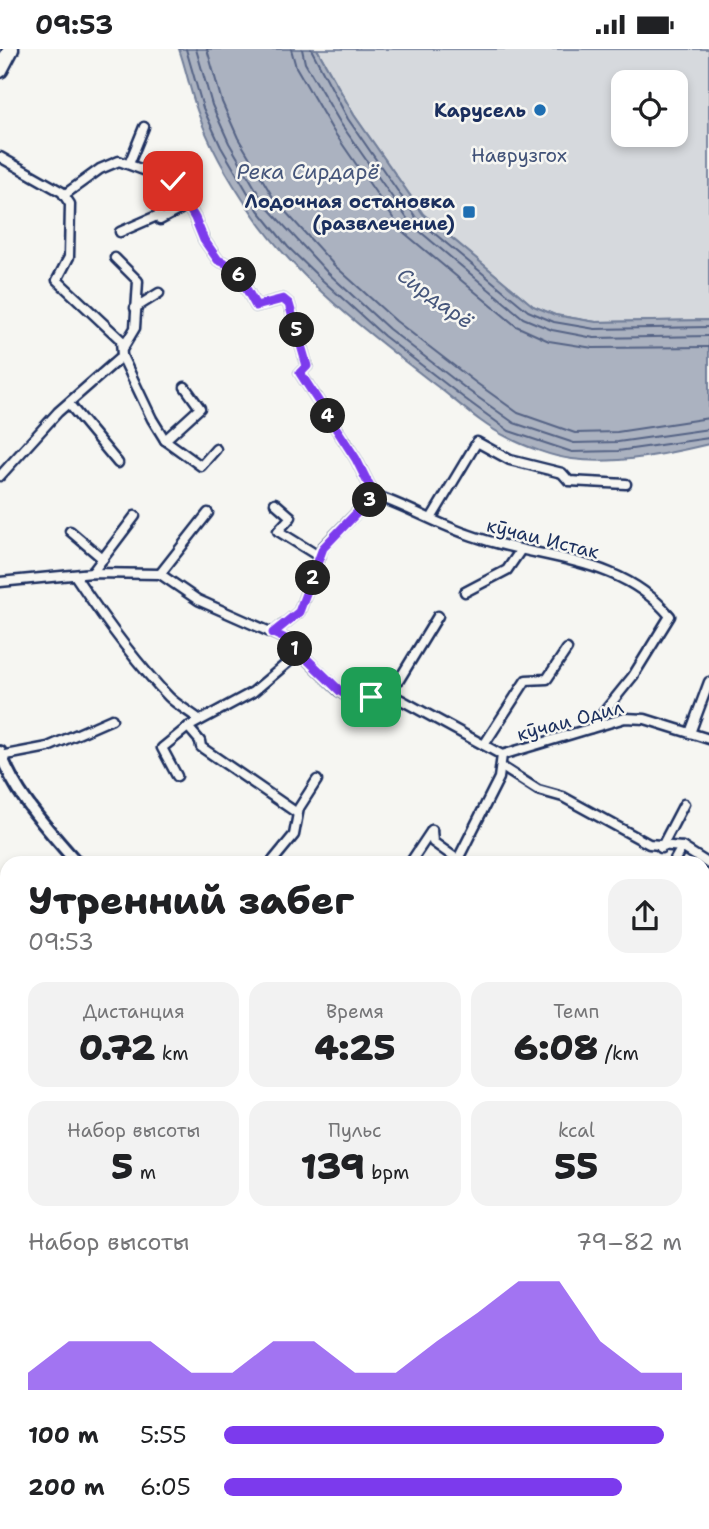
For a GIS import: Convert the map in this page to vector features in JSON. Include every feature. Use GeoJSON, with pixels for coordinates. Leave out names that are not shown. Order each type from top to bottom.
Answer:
{"type":"FeatureCollection","features":[{"type":"Feature","properties":{"kind":"highway"},"geometry":{"type":"LineString","coordinates":[[0,70],[12,49]]}},
{"type":"Feature","properties":{"kind":"street"},"geometry":{"type":"LineString","coordinates":[[129,164],[144,127]]}},
{"type":"Feature","properties":{"kind":"street"},"geometry":{"type":"LineString","coordinates":[[0,157],[64,195],[70,204],[69,257],[57,280],[121,340],[122,352],[165,439],[201,466],[216,449]]}},
{"type":"Feature","properties":{"kind":"street"},"geometry":{"type":"LineString","coordinates":[[64,195],[100,169],[118,161],[173,181],[188,205],[204,240],[218,260],[234,267],[256,306],[283,299],[289,304],[307,366],[300,373],[356,459],[374,495],[323,548],[299,612],[273,633]]}},
{"type":"Feature","properties":{"kind":"street"},"geometry":{"type":"LineString","coordinates":[[120,232],[159,215],[160,220],[188,205]]}},
{"type":"Feature","properties":{"kind":"street"},"geometry":{"type":"LineString","coordinates":[[0,476],[122,352],[135,328],[138,281],[115,258]]}},
{"type":"Feature","properties":{"kind":"street"},"geometry":{"type":"LineString","coordinates":[[135,309],[159,293]]}},
{"type":"Feature","properties":{"kind":"street"},"geometry":{"type":"LineString","coordinates":[[165,439],[200,408],[185,387]]}},
{"type":"Feature","properties":{"kind":"street"},"geometry":{"type":"LineString","coordinates":[[68,404],[118,463]]}},
{"type":"Feature","properties":{"kind":"street"},"geometry":{"type":"LineString","coordinates":[[432,517],[477,442],[509,460],[562,473],[569,481],[626,484]]}},
{"type":"Feature","properties":{"kind":"street","name":"кӯчаи Истак"},"geometry":{"type":"LineString","coordinates":[[374,495],[432,517],[465,534],[520,551],[589,565],[622,576],[652,594],[670,616],[632,676],[591,728]]}},
{"type":"Feature","properties":{"kind":"street"},"geometry":{"type":"LineString","coordinates":[[275,503],[291,517],[278,531],[320,558]]}},
{"type":"Feature","properties":{"kind":"street"},"geometry":{"type":"LineString","coordinates":[[160,575],[208,513]]}},
{"type":"Feature","properties":{"kind":"street"},"geometry":{"type":"LineString","coordinates":[[92,573],[135,516]]}},
{"type":"Feature","properties":{"kind":"street"},"geometry":{"type":"LineString","coordinates":[[70,531],[103,559]]}},
{"type":"Feature","properties":{"kind":"street"},"geometry":{"type":"LineString","coordinates":[[465,592],[507,570],[520,551]]}},
{"type":"Feature","properties":{"kind":"street"},"geometry":{"type":"LineString","coordinates":[[0,582],[76,577],[92,573],[160,575],[198,600],[286,639],[340,691],[359,704],[399,680],[438,616]]}},
{"type":"Feature","properties":{"kind":"street"},"geometry":{"type":"LineString","coordinates":[[76,577],[128,653],[153,676],[171,699],[200,720]]}},
{"type":"Feature","properties":{"kind":"street"},"geometry":{"type":"LineString","coordinates":[[484,745],[526,680],[547,679],[567,649]]}},
{"type":"Feature","properties":{"kind":"street"},"geometry":{"type":"LineString","coordinates":[[177,776],[162,748],[188,727],[253,692],[299,653]]}},
{"type":"Feature","properties":{"kind":"street"},"geometry":{"type":"LineString","coordinates":[[690,733],[709,682]]}},
{"type":"Feature","properties":{"kind":"street"},"geometry":{"type":"LineString","coordinates":[[383,690],[502,755]]}},
{"type":"Feature","properties":{"kind":"street","name":"кӯчаи Одил"},"geometry":{"type":"LineString","coordinates":[[682,847],[670,844],[661,848],[607,823],[563,797],[538,790],[502,767],[502,755],[625,718],[645,719],[709,739]]}},
{"type":"Feature","properties":{"kind":"street"},"geometry":{"type":"LineString","coordinates":[[71,856],[3,772],[1,754],[48,747],[112,719]]}},
{"type":"Feature","properties":{"kind":"street"},"geometry":{"type":"LineString","coordinates":[[188,727],[200,741],[201,747],[297,813]]}},
{"type":"Feature","properties":{"kind":"street"},"geometry":{"type":"LineString","coordinates":[[460,856],[502,767]]}},
{"type":"Feature","properties":{"kind":"street"},"geometry":{"type":"LineString","coordinates":[[277,856],[294,835],[297,813],[317,780]]}},
{"type":"Feature","properties":{"kind":"street"},"geometry":{"type":"LineString","coordinates":[[661,848],[684,804]]}},
{"type":"Feature","properties":{"kind":"street"},"geometry":{"type":"LineString","coordinates":[[415,856],[432,830],[433,842],[450,856]]}},
{"type":"Feature","properties":{"kind":"street"},"geometry":{"type":"LineString","coordinates":[[677,856],[682,847],[696,856]]}},
{"type":"Feature","properties":{"kind":"green space","name":"Наврузгох"},"geometry":{"type":"Polygon","coordinates":[[[317,49],[709,49],[709,320],[596,322],[555,315],[533,306],[423,214],[354,115],[317,49]]]}},
{"type":"Feature","properties":{"kind":"water","name":"Река Сирдарё"},"geometry":{"type":"Polygon","coordinates":[[[179,49],[317,49],[354,115],[423,214],[533,306],[555,315],[596,322],[709,320],[709,444],[624,460],[572,459],[548,454],[522,444],[480,420],[338,307],[270,238],[236,189],[214,150],[197,110],[179,49]]]}},
{"type":"Feature","properties":{"kind":"place","name":"Карусель"},"geometry":{"type":"Point","coordinates":[540,110]}},
{"type":"Feature","properties":{"kind":"place","name":"Лодочная остановка (развлечение)"},"geometry":{"type":"Point","coordinates":[469,212]}},
{"type":"Feature","properties":{"kind":"route"},"geometry":{"type":"LineString","coordinates":[[173,181],[195,218],[204,240],[218,260],[234,267],[256,306],[283,299],[289,304],[307,366],[300,373],[356,459],[374,495],[323,548],[299,612],[273,633],[286,639],[340,691],[359,704],[371,697]]}},
{"type":"Feature","properties":{"kind":"water label","name":"Сирдарё"},"geometry":{"type":"Point","coordinates":[435,298]}}]}
